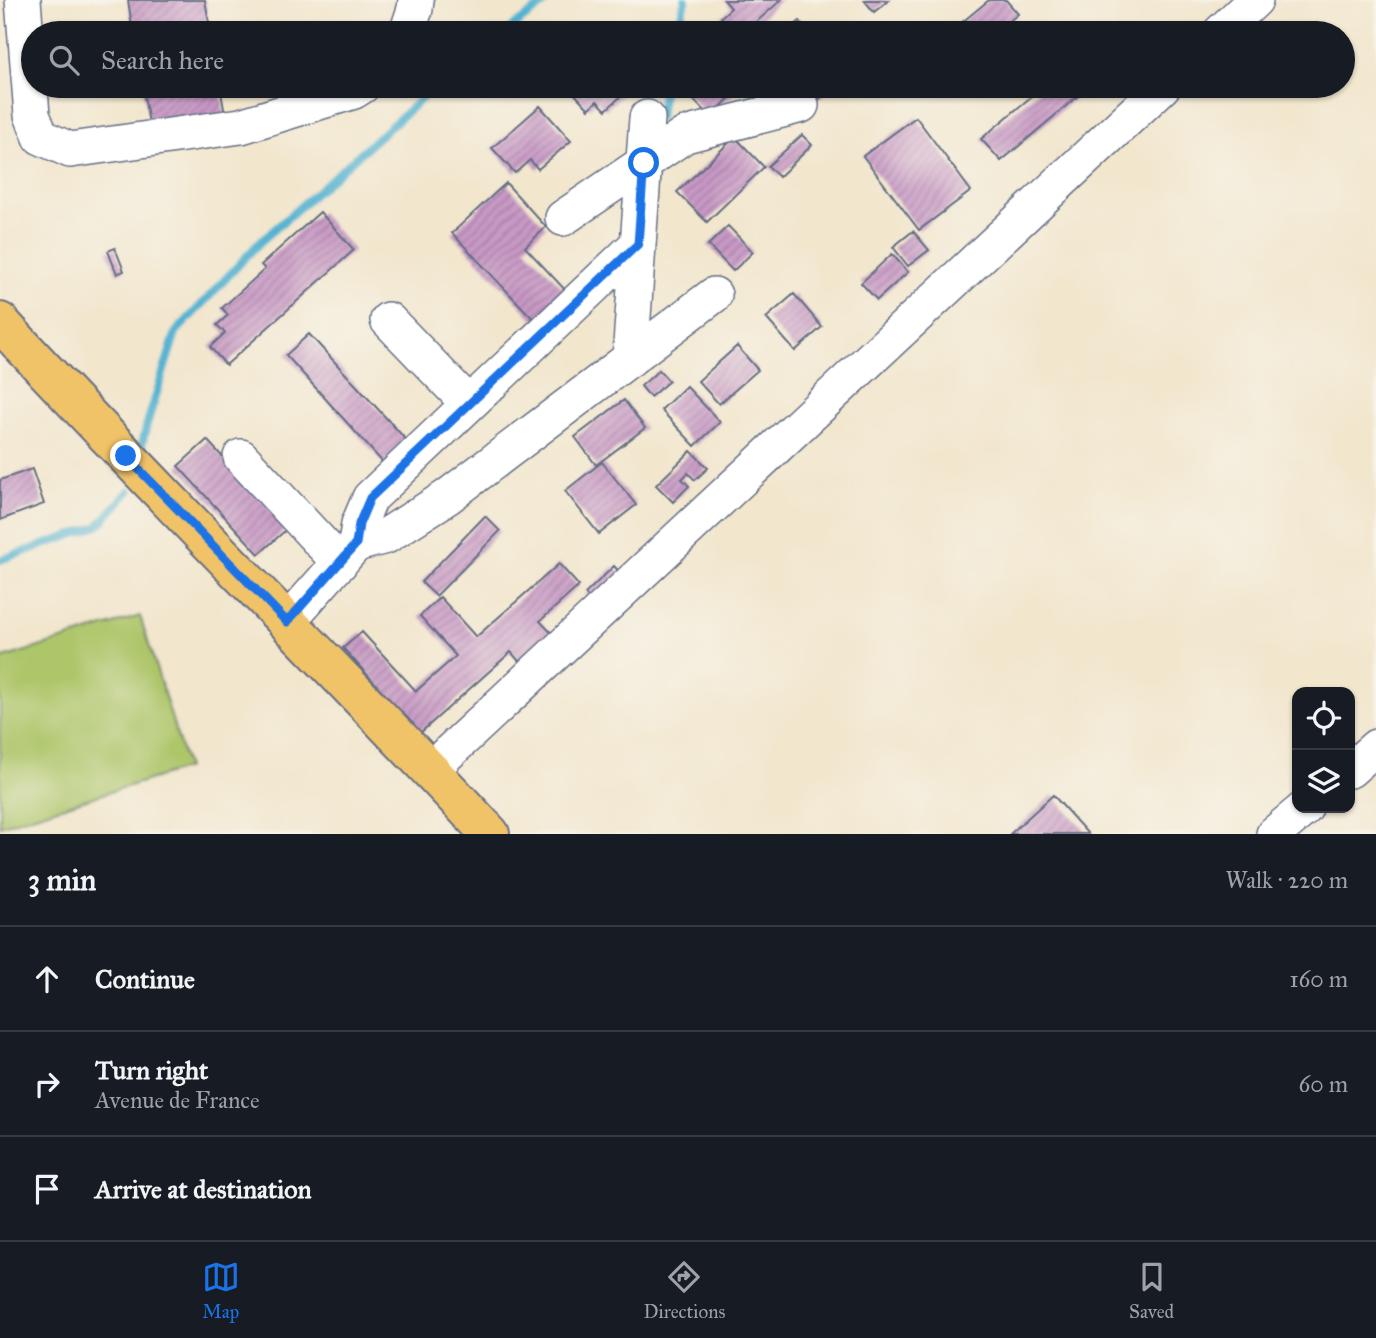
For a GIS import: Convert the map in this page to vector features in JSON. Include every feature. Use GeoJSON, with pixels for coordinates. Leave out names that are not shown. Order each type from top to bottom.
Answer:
{"type":"FeatureCollection","features":[{"type":"Feature","properties":{"kind":"main road"},"geometry":{"type":"LineString","coordinates":[[0,322],[63,391],[490,834]]}},
{"type":"Feature","properties":{"kind":"street"},"geometry":{"type":"LineString","coordinates":[[23,0],[25,21]]}},
{"type":"Feature","properties":{"kind":"street"},"geometry":{"type":"LineString","coordinates":[[411,21],[416,0]]}},
{"type":"Feature","properties":{"kind":"street"},"geometry":{"type":"LineString","coordinates":[[1233,21],[1255,0]]}},
{"type":"Feature","properties":{"kind":"street"},"geometry":{"type":"LineString","coordinates":[[31,98],[32,116],[41,137],[70,150],[241,126],[331,98]]}},
{"type":"Feature","properties":{"kind":"street"},"geometry":{"type":"LineString","coordinates":[[564,218],[685,135],[801,104],[796,98]]}},
{"type":"Feature","properties":{"kind":"street"},"geometry":{"type":"LineString","coordinates":[[430,770],[1150,98]]}},
{"type":"Feature","properties":{"kind":"street"},"geometry":{"type":"LineString","coordinates":[[630,359],[647,118]]}},
{"type":"Feature","properties":{"kind":"street"},"geometry":{"type":"LineString","coordinates":[[287,622],[348,554],[370,498],[638,244]]}},
{"type":"Feature","properties":{"kind":"street"},"geometry":{"type":"LineString","coordinates":[[348,554],[386,536],[447,497],[714,295]]}},
{"type":"Feature","properties":{"kind":"street"},"geometry":{"type":"LineString","coordinates":[[388,320],[469,404]]}},
{"type":"Feature","properties":{"kind":"street"},"geometry":{"type":"LineString","coordinates":[[241,457],[348,554]]}},
{"type":"Feature","properties":{"kind":"street"},"geometry":{"type":"LineString","coordinates":[[1355,765],[1376,747]]}},
{"type":"Feature","properties":{"kind":"street"},"geometry":{"type":"LineString","coordinates":[[1274,834],[1299,813]]}},
{"type":"Feature","properties":{"kind":"green space"},"geometry":{"type":"Polygon","coordinates":[[[140,616],[187,768],[0,826],[0,659],[140,616]]]}},
{"type":"Feature","properties":{"kind":"building"},"geometry":{"type":"Polygon","coordinates":[[[128,0],[205,0],[209,21],[131,21],[128,0]]]}},
{"type":"Feature","properties":{"kind":"building"},"geometry":{"type":"Polygon","coordinates":[[[724,0],[781,0],[757,21],[725,21],[721,17],[731,8],[724,0]]]}},
{"type":"Feature","properties":{"kind":"building"},"geometry":{"type":"Polygon","coordinates":[[[864,0],[889,0],[874,12],[864,0]]]}},
{"type":"Feature","properties":{"kind":"building"},"geometry":{"type":"Polygon","coordinates":[[[989,0],[1006,0],[1018,14],[1010,21],[964,21],[989,0]]]}},
{"type":"Feature","properties":{"kind":"building"},"geometry":{"type":"Polygon","coordinates":[[[144,98],[222,98],[225,115],[150,128],[144,98]]]}},
{"type":"Feature","properties":{"kind":"building"},"geometry":{"type":"Polygon","coordinates":[[[578,98],[619,98],[606,110],[597,101],[589,109],[578,98]]]}},
{"type":"Feature","properties":{"kind":"building"},"geometry":{"type":"Polygon","coordinates":[[[692,98],[730,98],[710,117],[692,98]]]}},
{"type":"Feature","properties":{"kind":"building"},"geometry":{"type":"Polygon","coordinates":[[[1030,98],[1076,98],[1001,161],[981,139],[1030,98]]]}},
{"type":"Feature","properties":{"kind":"building"},"geometry":{"type":"Polygon","coordinates":[[[540,106],[571,141],[538,169],[530,160],[515,173],[492,148],[540,106]]]}},
{"type":"Feature","properties":{"kind":"building"},"geometry":{"type":"Polygon","coordinates":[[[916,117],[971,191],[919,230],[863,156],[916,117]]]}},
{"type":"Feature","properties":{"kind":"building"},"geometry":{"type":"Polygon","coordinates":[[[802,135],[812,145],[779,177],[768,166],[802,135]]]}},
{"type":"Feature","properties":{"kind":"building"},"geometry":{"type":"Polygon","coordinates":[[[735,137],[764,167],[707,222],[677,192],[735,137]]]}},
{"type":"Feature","properties":{"kind":"building"},"geometry":{"type":"Polygon","coordinates":[[[506,183],[546,227],[525,247],[568,293],[537,323],[452,233],[506,183]]]}},
{"type":"Feature","properties":{"kind":"building"},"geometry":{"type":"Polygon","coordinates":[[[320,212],[354,250],[226,365],[210,347],[225,333],[217,325],[228,315],[222,308],[265,269],[261,265],[320,212]]]}},
{"type":"Feature","properties":{"kind":"building"},"geometry":{"type":"Polygon","coordinates":[[[728,226],[753,252],[733,271],[708,245],[728,226]]]}},
{"type":"Feature","properties":{"kind":"building"},"geometry":{"type":"Polygon","coordinates":[[[913,231],[929,250],[908,266],[893,247],[913,231]]]}},
{"type":"Feature","properties":{"kind":"building"},"geometry":{"type":"Polygon","coordinates":[[[115,248],[124,271],[117,274],[108,251],[115,248]]]}},
{"type":"Feature","properties":{"kind":"building"},"geometry":{"type":"Polygon","coordinates":[[[892,254],[908,272],[877,300],[861,283],[892,254]]]}},
{"type":"Feature","properties":{"kind":"building"},"geometry":{"type":"Polygon","coordinates":[[[794,294],[822,327],[795,351],[766,318],[794,294]]]}},
{"type":"Feature","properties":{"kind":"building"},"geometry":{"type":"Polygon","coordinates":[[[309,334],[410,444],[386,466],[286,355],[309,334]]]}},
{"type":"Feature","properties":{"kind":"building"},"geometry":{"type":"Polygon","coordinates":[[[737,346],[758,370],[719,404],[698,381],[737,346]]]}},
{"type":"Feature","properties":{"kind":"building"},"geometry":{"type":"Polygon","coordinates":[[[659,370],[669,381],[650,397],[641,386],[659,370]]]}},
{"type":"Feature","properties":{"kind":"building"},"geometry":{"type":"Polygon","coordinates":[[[686,386],[720,422],[695,446],[661,410],[686,386]]]}},
{"type":"Feature","properties":{"kind":"building"},"geometry":{"type":"Polygon","coordinates":[[[624,400],[645,428],[596,465],[575,437],[624,400]]]}},
{"type":"Feature","properties":{"kind":"building"},"geometry":{"type":"Polygon","coordinates":[[[207,440],[288,528],[259,554],[178,466],[207,440]]]}},
{"type":"Feature","properties":{"kind":"building"},"geometry":{"type":"Polygon","coordinates":[[[691,451],[708,468],[695,480],[688,473],[682,479],[689,486],[673,502],[656,485],[691,451]]]}},
{"type":"Feature","properties":{"kind":"building"},"geometry":{"type":"Polygon","coordinates":[[[602,462],[636,505],[599,534],[565,491],[602,462]]]}},
{"type":"Feature","properties":{"kind":"building"},"geometry":{"type":"Polygon","coordinates":[[[32,469],[44,504],[0,520],[0,480],[32,469]]]}},
{"type":"Feature","properties":{"kind":"building"},"geometry":{"type":"Polygon","coordinates":[[[485,516],[500,531],[436,596],[421,582],[485,516]]]}},
{"type":"Feature","properties":{"kind":"building"},"geometry":{"type":"Polygon","coordinates":[[[559,564],[579,586],[540,621],[558,640],[525,668],[511,652],[420,733],[343,648],[362,632],[416,691],[456,656],[420,616],[440,597],[476,637],[559,564]]]}},
{"type":"Feature","properties":{"kind":"building"},"geometry":{"type":"Polygon","coordinates":[[[614,566],[623,576],[594,604],[585,594],[614,566]]]}},
{"type":"Feature","properties":{"kind":"building"},"geometry":{"type":"Polygon","coordinates":[[[1053,795],[1088,834],[1010,834],[1053,795]]]}},
{"type":"Feature","properties":{"kind":"waterway"},"geometry":{"type":"LineString","coordinates":[[520,21],[549,0]]}},
{"type":"Feature","properties":{"kind":"waterway"},"geometry":{"type":"LineString","coordinates":[[680,21],[685,0]]}},
{"type":"Feature","properties":{"kind":"waterway"},"geometry":{"type":"LineString","coordinates":[[141,449],[176,332],[258,244],[422,98]]}},
{"type":"Feature","properties":{"kind":"waterway"},"geometry":{"type":"LineString","coordinates":[[659,117],[662,98]]}},
{"type":"Feature","properties":{"kind":"waterway"},"geometry":{"type":"LineString","coordinates":[[0,560],[98,526],[129,491]]}},
{"type":"Feature","properties":{"kind":"route"},"geometry":{"type":"LineString","coordinates":[[126,456],[287,622],[356,544],[359,524],[370,498],[638,244],[644,163]]}}]}
